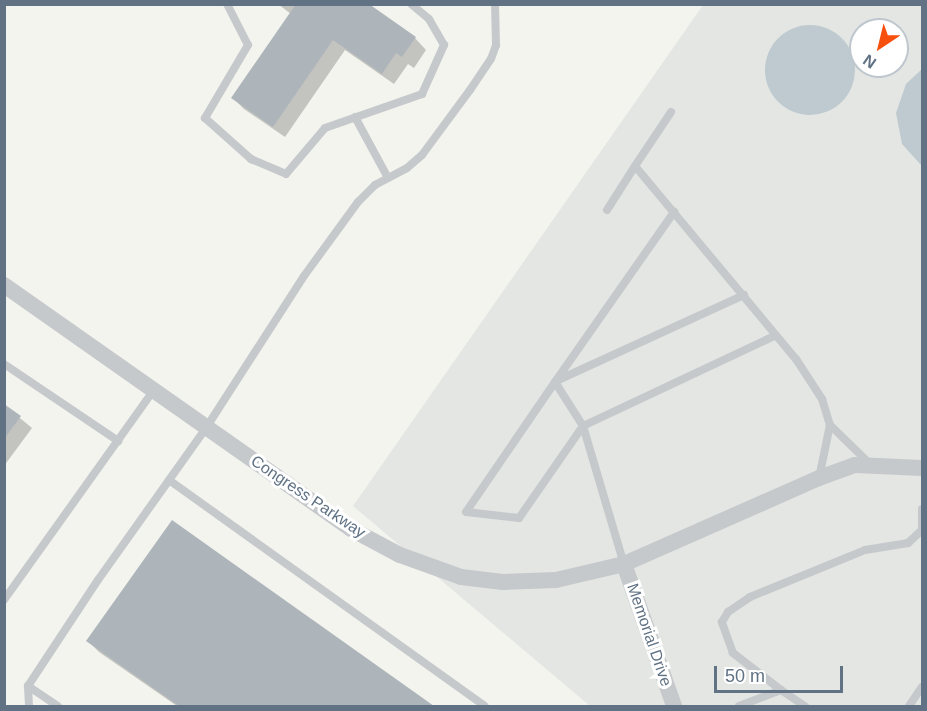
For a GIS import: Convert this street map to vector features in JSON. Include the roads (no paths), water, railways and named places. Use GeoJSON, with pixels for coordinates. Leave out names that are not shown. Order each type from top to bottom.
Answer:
{"type":"FeatureCollection","features":[{"type":"Feature","properties":{"kind":"street","name":"Congress Parkway"},"geometry":{"type":"LineString","coordinates":[[4,285],[351,529],[400,555],[461,577],[503,582],[556,580],[624,564],[819,478],[855,465],[922,468]]}},
{"type":"Feature","properties":{"kind":"street","name":"Memorial Drive"},"geometry":{"type":"LineString","coordinates":[[624,564],[674,706]]}},
{"type":"Feature","properties":{"kind":"lane"},"geometry":{"type":"LineString","coordinates":[[226,4],[248,45],[205,118],[251,159],[286,174],[325,128],[422,94],[444,45],[429,19],[411,4]]}},
{"type":"Feature","properties":{"kind":"lane"},"geometry":{"type":"LineString","coordinates":[[30,706],[28,686],[98,580],[206,428],[318,257],[358,202],[375,185],[422,155],[491,59],[497,36],[495,4]]}},
{"type":"Feature","properties":{"kind":"lane"},"geometry":{"type":"LineString","coordinates":[[607,210],[671,112]]}},
{"type":"Feature","properties":{"kind":"lane"},"geometry":{"type":"LineString","coordinates":[[355,117],[388,178]]}},
{"type":"Feature","properties":{"kind":"lane"},"geometry":{"type":"LineString","coordinates":[[635,166],[796,359],[822,399],[830,424],[870,465]]}},
{"type":"Feature","properties":{"kind":"lane"},"geometry":{"type":"LineString","coordinates":[[674,212],[466,512],[519,518],[583,426],[776,335]]}},
{"type":"Feature","properties":{"kind":"lane"},"geometry":{"type":"LineString","coordinates":[[555,382],[744,295]]}},
{"type":"Feature","properties":{"kind":"lane"},"geometry":{"type":"LineString","coordinates":[[4,364],[118,441]]}},
{"type":"Feature","properties":{"kind":"lane"},"geometry":{"type":"LineString","coordinates":[[555,382],[583,426],[624,564]]}},
{"type":"Feature","properties":{"kind":"lane"},"geometry":{"type":"LineString","coordinates":[[4,600],[154,390]]}},
{"type":"Feature","properties":{"kind":"lane"},"geometry":{"type":"LineString","coordinates":[[819,478],[830,424]]}},
{"type":"Feature","properties":{"kind":"lane"},"geometry":{"type":"LineString","coordinates":[[169,480],[485,706]]}},
{"type":"Feature","properties":{"kind":"lane"},"geometry":{"type":"LineString","coordinates":[[805,706],[733,653],[722,622],[728,612],[750,597],[857,553],[909,543],[922,532],[922,509]]}},
{"type":"Feature","properties":{"kind":"lane"},"geometry":{"type":"LineString","coordinates":[[28,686],[58,706]]}},
{"type":"Feature","properties":{"kind":"lane"},"geometry":{"type":"LineString","coordinates":[[909,706],[922,687]]}},
{"type":"Feature","properties":{"kind":"lane"},"geometry":{"type":"LineString","coordinates":[[739,706],[781,690]]}}]}
